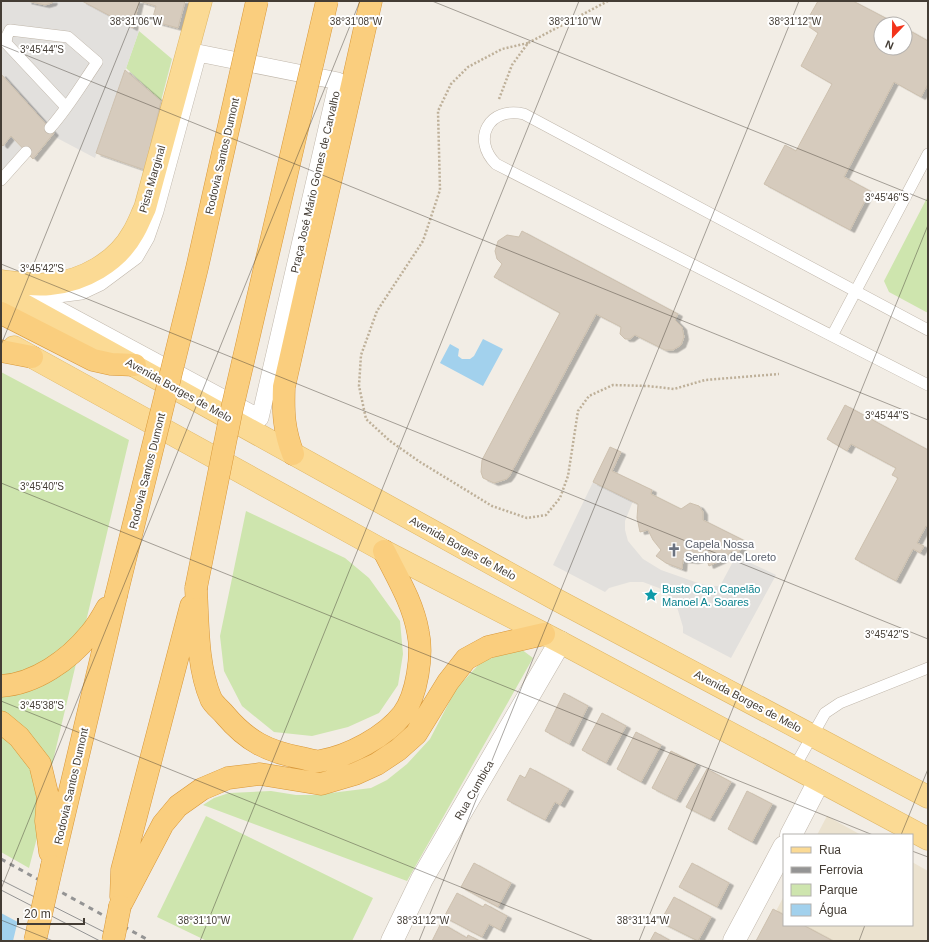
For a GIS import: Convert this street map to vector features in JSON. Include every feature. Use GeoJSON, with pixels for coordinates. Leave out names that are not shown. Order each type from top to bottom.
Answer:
{"type":"FeatureCollection","features":[{"type":"Feature","properties":{"kind":"highway","name":"Rodovia Santos Dumont"},"geometry":{"type":"LineString","coordinates":[[35,941],[116,596],[197,268],[257,1]]}},
{"type":"Feature","properties":{"kind":"highway"},"geometry":{"type":"LineString","coordinates":[[112,941],[120,906],[122,870],[196,588],[231,413],[326,1]]}},
{"type":"Feature","properties":{"kind":"highway"},"geometry":{"type":"LineString","coordinates":[[293,454],[286,434],[283,416],[284,388],[371,1]]}},
{"type":"Feature","properties":{"kind":"highway"},"geometry":{"type":"LineString","coordinates":[[1,313],[93,360],[111,364],[135,365]]}},
{"type":"Feature","properties":{"kind":"highway"},"geometry":{"type":"LineString","coordinates":[[1,351],[32,357]]}},
{"type":"Feature","properties":{"kind":"highway"},"geometry":{"type":"LineString","coordinates":[[196,588],[201,663],[212,699],[237,729],[257,744],[286,755],[319,761],[361,746],[383,733],[403,713],[415,691],[419,659],[419,633],[411,605],[384,551]]}},
{"type":"Feature","properties":{"kind":"highway"},"geometry":{"type":"LineString","coordinates":[[1,686],[46,673],[66,657],[90,634],[116,596]]}},
{"type":"Feature","properties":{"kind":"highway"},"geometry":{"type":"LineString","coordinates":[[120,906],[163,824],[178,806],[202,789],[228,778],[260,774],[321,784],[355,774],[377,764],[398,750],[416,734],[448,682],[466,659],[488,646],[552,638]]}},
{"type":"Feature","properties":{"kind":"highway"},"geometry":{"type":"LineString","coordinates":[[1,722],[19,736],[40,764],[48,796],[46,821],[52,866]]}},
{"type":"Feature","properties":{"kind":"main road","name":"Pista Marginal"},"geometry":{"type":"LineString","coordinates":[[1,281],[50,284],[69,280],[92,272],[106,264],[123,247],[134,233],[145,208],[200,1]]}},
{"type":"Feature","properties":{"kind":"main road","name":"Avenida Borges de Melo"},"geometry":{"type":"LineString","coordinates":[[1,292],[557,600],[928,797]]}},
{"type":"Feature","properties":{"kind":"main road"},"geometry":{"type":"LineString","coordinates":[[1,340],[384,551],[552,638],[928,839]]}},
{"type":"Feature","properties":{"kind":"main road"},"geometry":{"type":"LineString","coordinates":[[1,344],[32,357]]}},
{"type":"Feature","properties":{"kind":"street","name":"Praça José Mário Gomes de Carvalho"},"geometry":{"type":"LineString","coordinates":[[198,53],[338,81],[260,418],[35,297],[82,291],[122,268],[134,256],[146,237],[155,211],[198,53]]}},
{"type":"Feature","properties":{"kind":"street","name":"Rua Cumbica"},"geometry":{"type":"LineString","coordinates":[[392,941],[422,879],[552,638]]}},
{"type":"Feature","properties":{"kind":"street"},"geometry":{"type":"LineString","coordinates":[[792,834],[819,781]]}},
{"type":"Feature","properties":{"kind":"street"},"geometry":{"type":"LineString","coordinates":[[734,941],[783,850]]}},
{"type":"Feature","properties":{"kind":"lane"},"geometry":{"type":"LineString","coordinates":[[50,128],[66,107],[97,62],[68,37],[10,30],[6,43],[66,107]]}},
{"type":"Feature","properties":{"kind":"lane"},"geometry":{"type":"LineString","coordinates":[[928,330],[856,290],[524,114],[514,112],[505,113],[490,122],[486,130],[484,139],[485,149],[489,157],[496,164],[833,334],[928,384]]}},
{"type":"Feature","properties":{"kind":"lane"},"geometry":{"type":"LineString","coordinates":[[1,180],[26,152]]}},
{"type":"Feature","properties":{"kind":"lane"},"geometry":{"type":"LineString","coordinates":[[833,334],[928,154]]}},
{"type":"Feature","properties":{"kind":"lane"},"geometry":{"type":"LineString","coordinates":[[794,768],[825,713],[840,703],[928,668]]}},
{"type":"Feature","properties":{"kind":"path"},"geometry":{"type":"LineString","coordinates":[[608,1],[528,43],[502,49],[468,67],[451,84],[438,111],[440,190],[423,240],[377,311],[361,355],[359,386],[366,419],[390,441],[463,490],[492,506],[527,518],[546,516],[560,498],[568,476],[578,411],[589,396],[613,385],[648,386],[674,389],[705,380],[779,374]]}},
{"type":"Feature","properties":{"kind":"path"},"geometry":{"type":"LineString","coordinates":[[486,130],[512,65],[528,43]]}},
{"type":"Feature","properties":{"kind":"shaded area"},"geometry":{"type":"Polygon","coordinates":[[[1,1],[27,1],[45,5],[52,3],[53,1],[82,1],[139,31],[95,158],[57,138],[1,74],[1,1]]]}},
{"type":"Feature","properties":{"kind":"shaded area"},"geometry":{"type":"Polygon","coordinates":[[[11,136],[23,149],[1,172],[1,144],[3,146],[11,136]]]}},
{"type":"Feature","properties":{"kind":"shaded area"},"geometry":{"type":"Polygon","coordinates":[[[593,482],[633,501],[625,521],[625,530],[628,541],[643,559],[661,570],[701,584],[720,586],[736,556],[776,575],[731,658],[683,633],[683,627],[677,607],[669,596],[659,588],[643,582],[630,582],[609,588],[605,592],[553,565],[593,482]]]}},
{"type":"Feature","properties":{"kind":"shaded area"},"geometry":{"type":"Polygon","coordinates":[[[827,816],[859,834],[818,834],[827,816]]]}},
{"type":"Feature","properties":{"kind":"shaded area"},"geometry":{"type":"Polygon","coordinates":[[[913,863],[928,871],[928,941],[760,941],[783,898],[783,926],[913,926],[913,863]]]}},
{"type":"Feature","properties":{"kind":"green space"},"geometry":{"type":"Polygon","coordinates":[[[139,31],[172,59],[161,101],[126,68],[139,31]]]}},
{"type":"Feature","properties":{"kind":"green space"},"geometry":{"type":"Polygon","coordinates":[[[928,196],[928,313],[889,292],[884,281],[928,196]]]}},
{"type":"Feature","properties":{"kind":"green space"},"geometry":{"type":"Polygon","coordinates":[[[1,372],[129,440],[29,868],[1,852],[1,372]]]}},
{"type":"Feature","properties":{"kind":"green space"},"geometry":{"type":"Polygon","coordinates":[[[246,511],[345,558],[369,578],[400,621],[403,654],[398,685],[379,713],[348,727],[312,736],[274,732],[242,706],[224,671],[220,636],[246,511]]]}},
{"type":"Feature","properties":{"kind":"green space"},"geometry":{"type":"Polygon","coordinates":[[[521,649],[533,658],[407,881],[203,805],[214,798],[229,793],[271,791],[296,795],[315,795],[371,788],[387,780],[407,764],[430,739],[456,689],[482,661],[521,649]]]}},
{"type":"Feature","properties":{"kind":"green space"},"geometry":{"type":"Polygon","coordinates":[[[206,816],[373,898],[352,941],[207,941],[157,917],[206,816]]]}},
{"type":"Feature","properties":{"kind":"water"},"geometry":{"type":"Polygon","coordinates":[[[483,339],[503,349],[483,386],[440,363],[450,344],[459,349],[458,356],[462,359],[470,359],[474,356],[483,339]]]}},
{"type":"Feature","properties":{"kind":"water"},"geometry":{"type":"Polygon","coordinates":[[[1,913],[53,941],[1,941],[1,913]]]}},
{"type":"Feature","properties":{"kind":"pier"},"geometry":{"type":"Polygon","coordinates":[[[18,920],[54,939],[55,941],[13,941],[18,920]]]}},
{"type":"Feature","properties":{"kind":"building"},"geometry":{"type":"Polygon","coordinates":[[[27,1],[53,1],[52,3],[45,5],[27,1]]]}},
{"type":"Feature","properties":{"kind":"building"},"geometry":{"type":"Polygon","coordinates":[[[82,1],[139,1],[133,28],[82,1]]]}},
{"type":"Feature","properties":{"kind":"building"},"geometry":{"type":"Polygon","coordinates":[[[139,1],[185,1],[178,28],[152,21],[156,6],[139,1]]]}},
{"type":"Feature","properties":{"kind":"building"},"geometry":{"type":"Polygon","coordinates":[[[818,1],[853,1],[882,16],[873,16],[873,56],[913,56],[913,33],[928,41],[928,84],[921,97],[894,82],[844,177],[870,191],[850,230],[764,184],[785,145],[796,151],[832,84],[801,66],[818,33],[805,24],[818,1]]]}},
{"type":"Feature","properties":{"kind":"building"},"geometry":{"type":"Polygon","coordinates":[[[125,70],[161,101],[145,170],[96,153],[125,70]]]}},
{"type":"Feature","properties":{"kind":"building"},"geometry":{"type":"Polygon","coordinates":[[[1,74],[54,133],[33,159],[11,136],[3,146],[1,144],[1,74]]]}},
{"type":"Feature","properties":{"kind":"building"},"geometry":{"type":"Polygon","coordinates":[[[522,231],[678,314],[675,320],[682,327],[684,337],[681,345],[673,350],[665,350],[635,335],[630,339],[625,339],[620,334],[621,327],[596,314],[510,475],[507,479],[494,483],[483,478],[481,472],[482,460],[560,313],[494,277],[502,264],[497,259],[495,251],[498,241],[507,235],[519,237],[522,231]]]}},
{"type":"Feature","properties":{"kind":"building"},"geometry":{"type":"Polygon","coordinates":[[[845,405],[928,450],[928,527],[926,526],[917,543],[924,546],[920,553],[913,549],[896,581],[855,559],[898,478],[892,475],[896,468],[851,444],[847,451],[827,439],[845,405]]]}},
{"type":"Feature","properties":{"kind":"building"},"geometry":{"type":"Polygon","coordinates":[[[610,447],[621,452],[612,471],[652,490],[651,494],[681,509],[690,503],[699,506],[703,512],[703,520],[745,541],[738,554],[732,551],[722,560],[709,566],[706,558],[694,561],[683,560],[682,569],[666,563],[656,556],[661,550],[653,540],[648,530],[640,532],[637,518],[638,504],[593,482],[610,447]]]}},
{"type":"Feature","properties":{"kind":"building"},"geometry":{"type":"Polygon","coordinates":[[[564,693],[588,706],[569,744],[545,731],[564,693]]]}},
{"type":"Feature","properties":{"kind":"building"},"geometry":{"type":"Polygon","coordinates":[[[602,713],[626,726],[606,763],[582,750],[602,713]]]}},
{"type":"Feature","properties":{"kind":"building"},"geometry":{"type":"Polygon","coordinates":[[[636,732],[661,745],[641,782],[617,769],[636,732]]]}},
{"type":"Feature","properties":{"kind":"building"},"geometry":{"type":"Polygon","coordinates":[[[671,751],[696,764],[676,800],[652,788],[671,751]]]}},
{"type":"Feature","properties":{"kind":"building"},"geometry":{"type":"Polygon","coordinates":[[[530,768],[569,789],[560,805],[555,802],[545,820],[507,800],[520,775],[525,778],[530,768]]]}},
{"type":"Feature","properties":{"kind":"building"},"geometry":{"type":"Polygon","coordinates":[[[707,769],[731,782],[710,819],[686,807],[707,769]]]}},
{"type":"Feature","properties":{"kind":"building"},"geometry":{"type":"Polygon","coordinates":[[[747,791],[772,804],[752,842],[728,829],[747,791]]]}},
{"type":"Feature","properties":{"kind":"building"},"geometry":{"type":"Polygon","coordinates":[[[474,863],[511,883],[498,907],[461,887],[474,863]]]}},
{"type":"Feature","properties":{"kind":"building"},"geometry":{"type":"Polygon","coordinates":[[[692,863],[729,883],[717,907],[679,887],[692,863]]]}},
{"type":"Feature","properties":{"kind":"building"},"geometry":{"type":"Polygon","coordinates":[[[457,893],[483,907],[485,904],[507,916],[500,930],[489,924],[482,937],[444,917],[457,893]]]}},
{"type":"Feature","properties":{"kind":"building"},"geometry":{"type":"Polygon","coordinates":[[[674,897],[711,917],[698,941],[660,922],[674,897]]]}},
{"type":"Feature","properties":{"kind":"building"},"geometry":{"type":"Polygon","coordinates":[[[773,909],[783,914],[783,926],[805,926],[833,941],[756,941],[773,909]]]}},
{"type":"Feature","properties":{"kind":"building"},"geometry":{"type":"Polygon","coordinates":[[[441,923],[467,938],[468,935],[480,941],[432,941],[441,923]]]}},
{"type":"Feature","properties":{"kind":"building"},"geometry":{"type":"Polygon","coordinates":[[[655,932],[671,941],[650,941],[655,932]]]}},
{"type":"Feature","properties":{"kind":"tram line"},"geometry":{"type":"LineString","coordinates":[[1,880],[122,941]]}},
{"type":"Feature","properties":{"kind":"tram line"},"geometry":{"type":"LineString","coordinates":[[1,890],[100,941]]}},
{"type":"Feature","properties":{"kind":"railway"},"geometry":{"type":"LineString","coordinates":[[1,859],[150,941]]}},
{"type":"Feature","properties":{"kind":"place","name":"Capela Nossa Senhora de Loreto"},"geometry":{"type":"Point","coordinates":[674,550]}},
{"type":"Feature","properties":{"kind":"place","name":"Busto Cap. Capelão Manoel A. Soares"},"geometry":{"type":"Point","coordinates":[651,595]}}]}
